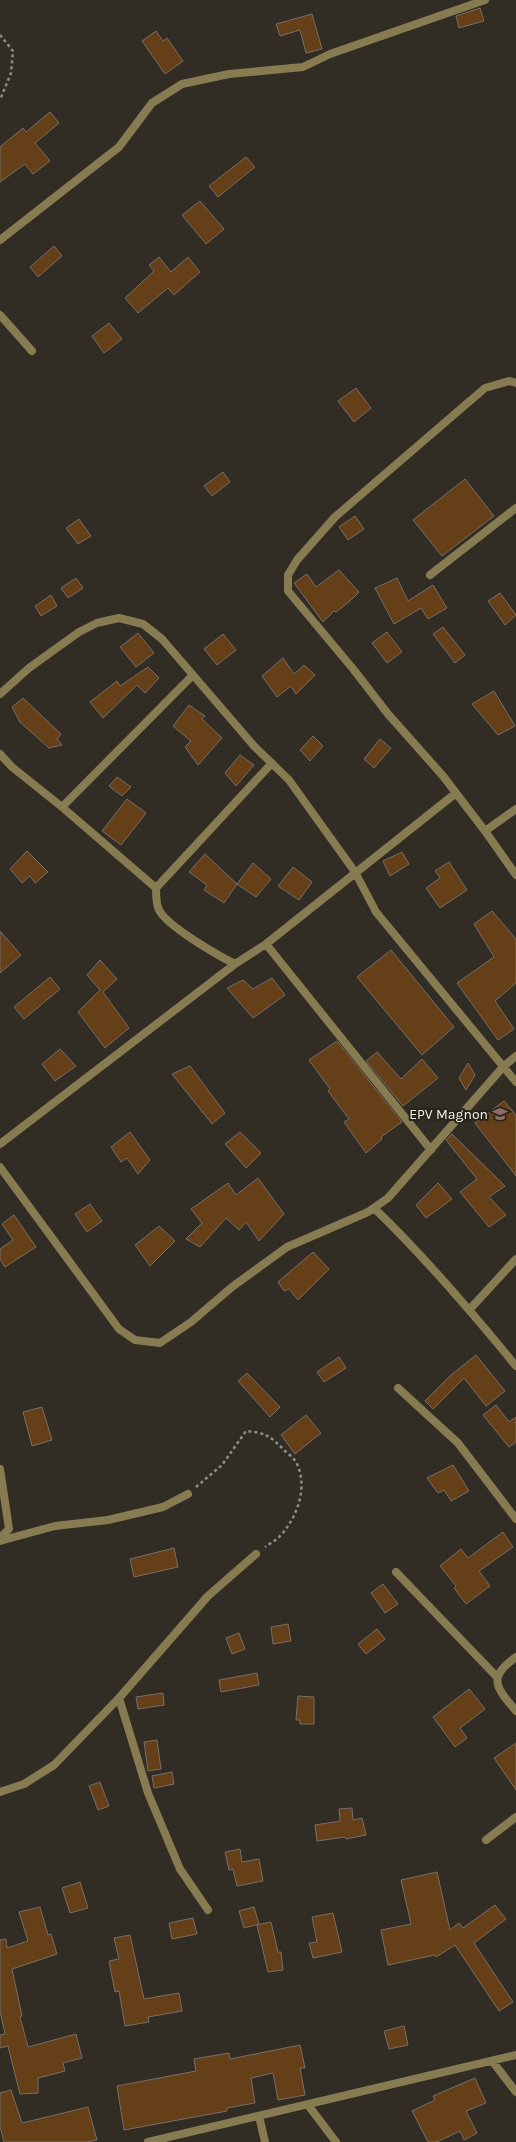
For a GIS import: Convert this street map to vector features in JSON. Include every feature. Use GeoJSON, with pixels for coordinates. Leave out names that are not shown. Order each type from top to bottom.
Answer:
{"type":"FeatureCollection","features":[{"type":"Feature","properties":{"kind":"street"},"geometry":{"type":"LineString","coordinates":[[0,240],[119,147],[152,103],[182,84],[229,74],[303,67],[330,54],[485,0]]}},
{"type":"Feature","properties":{"kind":"street"},"geometry":{"type":"LineString","coordinates":[[0,315],[32,351]]}},
{"type":"Feature","properties":{"kind":"street"},"geometry":{"type":"LineString","coordinates":[[516,383],[509,381],[484,388],[335,517],[298,560],[288,575],[288,591],[354,670],[388,714],[456,793],[516,875]]}},
{"type":"Feature","properties":{"kind":"street"},"geometry":{"type":"LineString","coordinates":[[430,575],[516,508]]}},
{"type":"Feature","properties":{"kind":"street"},"geometry":{"type":"LineString","coordinates":[[0,694],[29,668],[79,632],[97,622],[119,618],[143,624],[162,639],[254,746],[289,780],[355,872],[376,912],[516,1082]]}},
{"type":"Feature","properties":{"kind":"street"},"geometry":{"type":"LineString","coordinates":[[62,807],[193,675]]}},
{"type":"Feature","properties":{"kind":"street"},"geometry":{"type":"LineString","coordinates":[[0,754],[12,767],[62,807],[156,888],[158,909],[163,915],[186,934],[234,964]]}},
{"type":"Feature","properties":{"kind":"street"},"geometry":{"type":"LineString","coordinates":[[156,888],[272,763]]}},
{"type":"Feature","properties":{"kind":"street"},"geometry":{"type":"LineString","coordinates":[[0,765],[12,767]]}},
{"type":"Feature","properties":{"kind":"street"},"geometry":{"type":"LineString","coordinates":[[0,1144],[234,964],[266,944],[456,793]]}},
{"type":"Feature","properties":{"kind":"street"},"geometry":{"type":"LineString","coordinates":[[485,831],[516,809]]}},
{"type":"Feature","properties":{"kind":"street"},"geometry":{"type":"LineString","coordinates":[[266,944],[431,1150]]}},
{"type":"Feature","properties":{"kind":"street"},"geometry":{"type":"LineString","coordinates":[[0,1167],[119,1329],[135,1340],[160,1343],[191,1322],[232,1286],[288,1248],[374,1208],[388,1198],[504,1067],[516,1056]]}},
{"type":"Feature","properties":{"kind":"street"},"geometry":{"type":"LineString","coordinates":[[374,1208],[407,1240],[470,1309],[516,1366]]}},
{"type":"Feature","properties":{"kind":"street"},"geometry":{"type":"LineString","coordinates":[[470,1309],[516,1259]]}},
{"type":"Feature","properties":{"kind":"street"},"geometry":{"type":"LineString","coordinates":[[398,1388],[458,1443],[516,1519]]}},
{"type":"Feature","properties":{"kind":"street"},"geometry":{"type":"LineString","coordinates":[[0,1469],[9,1529],[0,1540]]}},
{"type":"Feature","properties":{"kind":"street"},"geometry":{"type":"LineString","coordinates":[[0,1540],[55,1526],[108,1520],[163,1507],[188,1494]]}},
{"type":"Feature","properties":{"kind":"street"},"geometry":{"type":"LineString","coordinates":[[0,1792],[24,1784],[54,1765],[119,1698],[208,1596],[256,1554]]}},
{"type":"Feature","properties":{"kind":"street"},"geometry":{"type":"LineString","coordinates":[[396,1572],[497,1677]]}},
{"type":"Feature","properties":{"kind":"street"},"geometry":{"type":"LineString","coordinates":[[516,1657],[505,1664],[497,1677],[498,1688],[516,1711]]}},
{"type":"Feature","properties":{"kind":"street"},"geometry":{"type":"LineString","coordinates":[[119,1698],[150,1800],[180,1869],[208,1910]]}},
{"type":"Feature","properties":{"kind":"street"},"geometry":{"type":"LineString","coordinates":[[486,1840],[516,1817]]}},
{"type":"Feature","properties":{"kind":"street"},"geometry":{"type":"LineString","coordinates":[[148,2142],[493,2062],[516,2055]]}},
{"type":"Feature","properties":{"kind":"street"},"geometry":{"type":"LineString","coordinates":[[493,2062],[516,2092]]}},
{"type":"Feature","properties":{"kind":"street"},"geometry":{"type":"LineString","coordinates":[[308,2105],[336,2142]]}},
{"type":"Feature","properties":{"kind":"street"},"geometry":{"type":"LineString","coordinates":[[259,2116],[264,2142]]}},
{"type":"Feature","properties":{"kind":"path"},"geometry":{"type":"LineString","coordinates":[[0,35],[13,51],[11,73],[0,100]]}},
{"type":"Feature","properties":{"kind":"path"},"geometry":{"type":"LineString","coordinates":[[188,1494],[222,1465],[246,1431],[264,1433],[278,1445],[295,1460],[300,1470],[300,1498],[293,1517],[279,1537],[256,1554]]}},
{"type":"Feature","properties":{"kind":"building"},"geometry":{"type":"Polygon","coordinates":[[[480,8],[484,21],[459,28],[456,16],[480,8]]]}},
{"type":"Feature","properties":{"kind":"building"},"geometry":{"type":"Polygon","coordinates":[[[312,14],[322,49],[306,53],[300,30],[280,36],[276,24],[312,14]]]}},
{"type":"Feature","properties":{"kind":"building"},"geometry":{"type":"Polygon","coordinates":[[[156,31],[163,41],[167,38],[183,61],[165,74],[142,41],[156,31]]]}},
{"type":"Feature","properties":{"kind":"building"},"geometry":{"type":"Polygon","coordinates":[[[50,112],[59,123],[35,143],[50,161],[33,174],[25,164],[0,182],[0,147],[23,128],[26,132],[50,112]]]}},
{"type":"Feature","properties":{"kind":"building"},"geometry":{"type":"Polygon","coordinates":[[[246,157],[255,167],[218,197],[209,186],[246,157]]]}},
{"type":"Feature","properties":{"kind":"building"},"geometry":{"type":"Polygon","coordinates":[[[200,201],[224,229],[206,244],[182,215],[200,201]]]}},
{"type":"Feature","properties":{"kind":"building"},"geometry":{"type":"Polygon","coordinates":[[[54,246],[62,256],[38,277],[30,267],[54,246]]]}},
{"type":"Feature","properties":{"kind":"building"},"geometry":{"type":"Polygon","coordinates":[[[159,257],[171,272],[188,257],[200,272],[174,295],[168,288],[138,313],[125,298],[154,271],[149,265],[159,257]]]}},
{"type":"Feature","properties":{"kind":"building"},"geometry":{"type":"Polygon","coordinates":[[[109,323],[122,339],[104,353],[92,336],[109,323]]]}},
{"type":"Feature","properties":{"kind":"building"},"geometry":{"type":"Polygon","coordinates":[[[356,388],[371,408],[354,422],[338,401],[356,388]]]}},
{"type":"Feature","properties":{"kind":"building"},"geometry":{"type":"Polygon","coordinates":[[[223,472],[230,482],[212,496],[204,486],[223,472]]]}},
{"type":"Feature","properties":{"kind":"building"},"geometry":{"type":"Polygon","coordinates":[[[465,479],[494,516],[442,556],[413,520],[465,479]]]}},
{"type":"Feature","properties":{"kind":"building"},"geometry":{"type":"Polygon","coordinates":[[[355,516],[364,529],[348,540],[339,527],[355,516]]]}},
{"type":"Feature","properties":{"kind":"building"},"geometry":{"type":"Polygon","coordinates":[[[79,519],[91,536],[78,544],[66,528],[79,519]]]}},
{"type":"Feature","properties":{"kind":"building"},"geometry":{"type":"Polygon","coordinates":[[[339,570],[359,592],[336,612],[334,611],[323,622],[294,583],[307,574],[316,587],[339,570]]]}},
{"type":"Feature","properties":{"kind":"building"},"geometry":{"type":"Polygon","coordinates":[[[76,578],[83,588],[68,598],[61,588],[76,578]]]}},
{"type":"Feature","properties":{"kind":"building"},"geometry":{"type":"Polygon","coordinates":[[[397,578],[408,601],[433,585],[447,608],[428,619],[421,608],[394,624],[375,588],[397,578]]]}},
{"type":"Feature","properties":{"kind":"building"},"geometry":{"type":"Polygon","coordinates":[[[500,593],[516,615],[505,625],[488,601],[500,593]]]}},
{"type":"Feature","properties":{"kind":"building"},"geometry":{"type":"Polygon","coordinates":[[[51,595],[57,606],[41,616],[35,606],[51,595]]]}},
{"type":"Feature","properties":{"kind":"building"},"geometry":{"type":"Polygon","coordinates":[[[443,627],[465,655],[455,663],[433,634],[443,627]]]}},
{"type":"Feature","properties":{"kind":"building"},"geometry":{"type":"Polygon","coordinates":[[[387,632],[402,652],[387,663],[372,643],[387,632]]]}},
{"type":"Feature","properties":{"kind":"building"},"geometry":{"type":"Polygon","coordinates":[[[138,633],[154,653],[136,667],[120,647],[138,633]]]}},
{"type":"Feature","properties":{"kind":"building"},"geometry":{"type":"Polygon","coordinates":[[[223,634],[236,650],[217,665],[204,649],[223,634]]]}},
{"type":"Feature","properties":{"kind":"building"},"geometry":{"type":"Polygon","coordinates":[[[283,658],[294,674],[304,665],[315,675],[296,694],[291,686],[277,697],[262,676],[283,658]]]}},
{"type":"Feature","properties":{"kind":"building"},"geometry":{"type":"Polygon","coordinates":[[[148,667],[159,678],[145,693],[137,685],[103,718],[90,702],[117,681],[120,686],[148,667]]]}},
{"type":"Feature","properties":{"kind":"building"},"geometry":{"type":"Polygon","coordinates":[[[494,691],[515,726],[498,735],[472,704],[494,691]]]}},
{"type":"Feature","properties":{"kind":"building"},"geometry":{"type":"Polygon","coordinates":[[[23,698],[61,734],[57,739],[62,745],[49,748],[20,722],[12,707],[23,698]]]}},
{"type":"Feature","properties":{"kind":"building"},"geometry":{"type":"Polygon","coordinates":[[[189,705],[205,716],[202,719],[222,738],[198,765],[185,747],[191,741],[173,726],[189,705]]]}},
{"type":"Feature","properties":{"kind":"building"},"geometry":{"type":"Polygon","coordinates":[[[313,736],[323,746],[310,761],[300,750],[313,736]]]}},
{"type":"Feature","properties":{"kind":"building"},"geometry":{"type":"Polygon","coordinates":[[[380,739],[391,748],[374,768],[364,759],[380,739]]]}},
{"type":"Feature","properties":{"kind":"building"},"geometry":{"type":"Polygon","coordinates":[[[240,755],[254,765],[236,786],[225,773],[240,755]]]}},
{"type":"Feature","properties":{"kind":"building"},"geometry":{"type":"Polygon","coordinates":[[[117,777],[131,787],[122,796],[109,786],[117,777]]]}},
{"type":"Feature","properties":{"kind":"building"},"geometry":{"type":"Polygon","coordinates":[[[127,799],[146,813],[121,845],[102,831],[127,799]]]}},
{"type":"Feature","properties":{"kind":"building"},"geometry":{"type":"Polygon","coordinates":[[[27,851],[48,872],[35,883],[30,876],[22,883],[10,869],[27,851]]]}},
{"type":"Feature","properties":{"kind":"building"},"geometry":{"type":"Polygon","coordinates":[[[402,852],[409,864],[390,876],[383,861],[402,852]]]}},
{"type":"Feature","properties":{"kind":"building"},"geometry":{"type":"Polygon","coordinates":[[[205,854],[237,884],[224,903],[204,890],[207,885],[189,872],[205,854]]]}},
{"type":"Feature","properties":{"kind":"building"},"geometry":{"type":"Polygon","coordinates":[[[449,862],[467,890],[440,908],[426,888],[440,878],[435,871],[449,862]]]}},
{"type":"Feature","properties":{"kind":"building"},"geometry":{"type":"Polygon","coordinates":[[[253,863],[271,879],[256,897],[237,884],[253,863]]]}},
{"type":"Feature","properties":{"kind":"building"},"geometry":{"type":"Polygon","coordinates":[[[293,867],[312,882],[299,900],[278,886],[293,867]]]}},
{"type":"Feature","properties":{"kind":"building"},"geometry":{"type":"Polygon","coordinates":[[[492,911],[516,939],[516,983],[495,1001],[514,1029],[498,1040],[457,983],[494,957],[474,924],[492,911]]]}},
{"type":"Feature","properties":{"kind":"building"},"geometry":{"type":"Polygon","coordinates":[[[0,931],[21,955],[0,973],[0,931]]]}},
{"type":"Feature","properties":{"kind":"building"},"geometry":{"type":"Polygon","coordinates":[[[391,950],[454,1027],[422,1055],[357,977],[391,950]]]}},
{"type":"Feature","properties":{"kind":"building"},"geometry":{"type":"Polygon","coordinates":[[[100,960],[117,979],[103,992],[129,1028],[105,1048],[78,1012],[100,990],[87,975],[100,960]]]}},
{"type":"Feature","properties":{"kind":"building"},"geometry":{"type":"Polygon","coordinates":[[[50,977],[60,989],[24,1019],[14,1007],[50,977]]]}},
{"type":"Feature","properties":{"kind":"building"},"geometry":{"type":"Polygon","coordinates":[[[272,978],[285,995],[253,1018],[227,988],[243,980],[253,989],[272,978]]]}},
{"type":"Feature","properties":{"kind":"building"},"geometry":{"type":"Polygon","coordinates":[[[337,1041],[402,1122],[381,1137],[382,1139],[366,1153],[344,1122],[349,1119],[328,1091],[330,1089],[309,1060],[337,1041]]]}},
{"type":"Feature","properties":{"kind":"building"},"geometry":{"type":"Polygon","coordinates":[[[60,1049],[76,1066],[55,1081],[42,1064],[60,1049]]]}},
{"type":"Feature","properties":{"kind":"building"},"geometry":{"type":"Polygon","coordinates":[[[377,1052],[401,1079],[422,1059],[438,1078],[403,1106],[366,1061],[377,1052]]]}},
{"type":"Feature","properties":{"kind":"building"},"geometry":{"type":"Polygon","coordinates":[[[468,1063],[475,1075],[466,1090],[459,1078],[468,1063]]]}},
{"type":"Feature","properties":{"kind":"building"},"geometry":{"type":"Polygon","coordinates":[[[190,1066],[225,1113],[212,1124],[172,1074],[190,1066]]]}},
{"type":"Feature","properties":{"kind":"building"},"geometry":{"type":"Polygon","coordinates":[[[504,1101],[516,1115],[516,1176],[475,1123],[504,1101]]]}},
{"type":"Feature","properties":{"kind":"building"},"geometry":{"type":"Polygon","coordinates":[[[130,1132],[150,1160],[138,1174],[127,1158],[121,1162],[111,1147],[130,1132]]]}},
{"type":"Feature","properties":{"kind":"building"},"geometry":{"type":"Polygon","coordinates":[[[240,1132],[261,1153],[246,1168],[225,1144],[240,1132]]]}},
{"type":"Feature","properties":{"kind":"building"},"geometry":{"type":"Polygon","coordinates":[[[452,1134],[505,1186],[489,1197],[506,1215],[489,1227],[460,1192],[477,1179],[446,1140],[452,1134]]]}},
{"type":"Feature","properties":{"kind":"building"},"geometry":{"type":"Polygon","coordinates":[[[258,1178],[284,1214],[259,1241],[246,1222],[239,1230],[226,1218],[200,1247],[186,1239],[202,1223],[191,1209],[228,1183],[236,1195],[258,1178]]]}},
{"type":"Feature","properties":{"kind":"building"},"geometry":{"type":"Polygon","coordinates":[[[438,1183],[452,1199],[426,1218],[416,1205],[438,1183]]]}},
{"type":"Feature","properties":{"kind":"building"},"geometry":{"type":"Polygon","coordinates":[[[90,1204],[102,1221],[87,1232],[75,1214],[90,1204]]]}},
{"type":"Feature","properties":{"kind":"building"},"geometry":{"type":"Polygon","coordinates":[[[14,1215],[36,1247],[5,1267],[0,1259],[0,1249],[13,1240],[2,1224],[14,1215]]]}},
{"type":"Feature","properties":{"kind":"building"},"geometry":{"type":"Polygon","coordinates":[[[159,1226],[175,1241],[150,1266],[135,1245],[159,1226]]]}},
{"type":"Feature","properties":{"kind":"building"},"geometry":{"type":"Polygon","coordinates":[[[313,1252],[329,1269],[298,1300],[289,1289],[284,1291],[278,1282],[313,1252]]]}},
{"type":"Feature","properties":{"kind":"building"},"geometry":{"type":"Polygon","coordinates":[[[476,1355],[505,1391],[486,1406],[464,1378],[433,1409],[425,1401],[451,1375],[476,1355]]]}},
{"type":"Feature","properties":{"kind":"building"},"geometry":{"type":"Polygon","coordinates":[[[339,1357],[346,1368],[324,1382],[317,1372],[339,1357]]]}},
{"type":"Feature","properties":{"kind":"building"},"geometry":{"type":"Polygon","coordinates":[[[247,1373],[280,1407],[270,1417],[238,1381],[247,1373]]]}},
{"type":"Feature","properties":{"kind":"building"},"geometry":{"type":"Polygon","coordinates":[[[496,1405],[509,1422],[516,1417],[516,1442],[509,1447],[483,1415],[496,1405]]]}},
{"type":"Feature","properties":{"kind":"building"},"geometry":{"type":"Polygon","coordinates":[[[42,1407],[52,1440],[32,1446],[23,1412],[42,1407]]]}},
{"type":"Feature","properties":{"kind":"building"},"geometry":{"type":"Polygon","coordinates":[[[306,1415],[321,1433],[295,1454],[281,1435],[306,1415]]]}},
{"type":"Feature","properties":{"kind":"building"},"geometry":{"type":"Polygon","coordinates":[[[453,1465],[469,1491],[451,1501],[444,1490],[438,1493],[427,1478],[453,1465]]]}},
{"type":"Feature","properties":{"kind":"building"},"geometry":{"type":"Polygon","coordinates":[[[503,1532],[513,1547],[479,1571],[490,1586],[466,1604],[454,1588],[456,1586],[440,1566],[461,1549],[468,1558],[503,1532]]]}},
{"type":"Feature","properties":{"kind":"building"},"geometry":{"type":"Polygon","coordinates":[[[174,1548],[178,1567],[134,1577],[130,1559],[174,1548]]]}},
{"type":"Feature","properties":{"kind":"building"},"geometry":{"type":"Polygon","coordinates":[[[383,1584],[398,1604],[385,1613],[371,1593],[383,1584]]]}},
{"type":"Feature","properties":{"kind":"building"},"geometry":{"type":"Polygon","coordinates":[[[288,1624],[291,1641],[273,1644],[271,1627],[288,1624]]]}},
{"type":"Feature","properties":{"kind":"building"},"geometry":{"type":"Polygon","coordinates":[[[377,1629],[385,1639],[366,1654],[358,1644],[377,1629]]]}},
{"type":"Feature","properties":{"kind":"building"},"geometry":{"type":"Polygon","coordinates":[[[239,1633],[245,1649],[232,1654],[226,1638],[239,1633]]]}},
{"type":"Feature","properties":{"kind":"building"},"geometry":{"type":"Polygon","coordinates":[[[257,1673],[259,1685],[221,1692],[219,1680],[257,1673]]]}},
{"type":"Feature","properties":{"kind":"building"},"geometry":{"type":"Polygon","coordinates":[[[469,1689],[485,1709],[460,1728],[467,1738],[455,1747],[433,1717],[469,1689]]]}},
{"type":"Feature","properties":{"kind":"building"},"geometry":{"type":"Polygon","coordinates":[[[163,1693],[164,1705],[138,1709],[136,1697],[163,1693]]]}},
{"type":"Feature","properties":{"kind":"building"},"geometry":{"type":"Polygon","coordinates":[[[298,1696],[314,1697],[314,1724],[300,1724],[300,1720],[296,1720],[298,1696]]]}},
{"type":"Feature","properties":{"kind":"building"},"geometry":{"type":"Polygon","coordinates":[[[157,1740],[161,1769],[148,1771],[144,1742],[157,1740]]]}},
{"type":"Feature","properties":{"kind":"building"},"geometry":{"type":"Polygon","coordinates":[[[516,1743],[516,1790],[494,1758],[516,1743]]]}},
{"type":"Feature","properties":{"kind":"building"},"geometry":{"type":"Polygon","coordinates":[[[172,1772],[174,1784],[154,1788],[152,1776],[172,1772]]]}},
{"type":"Feature","properties":{"kind":"building"},"geometry":{"type":"Polygon","coordinates":[[[100,1782],[109,1806],[98,1810],[89,1786],[100,1782]]]}},
{"type":"Feature","properties":{"kind":"building"},"geometry":{"type":"Polygon","coordinates":[[[352,1808],[353,1820],[362,1818],[366,1835],[346,1839],[345,1837],[317,1841],[315,1825],[340,1821],[339,1809],[352,1808]]]}},
{"type":"Feature","properties":{"kind":"building"},"geometry":{"type":"Polygon","coordinates":[[[240,1849],[242,1862],[259,1859],[263,1881],[237,1886],[233,1869],[229,1870],[225,1852],[240,1849]]]}},
{"type":"Feature","properties":{"kind":"building"},"geometry":{"type":"Polygon","coordinates":[[[437,1872],[450,1930],[459,1923],[463,1928],[495,1905],[506,1919],[474,1943],[513,2002],[499,2011],[455,1945],[436,1957],[435,1955],[388,1965],[381,1930],[411,1924],[401,1880],[437,1872]]]}},
{"type":"Feature","properties":{"kind":"building"},"geometry":{"type":"Polygon","coordinates":[[[80,1882],[88,1908],[70,1913],[62,1888],[80,1882]]]}},
{"type":"Feature","properties":{"kind":"building"},"geometry":{"type":"Polygon","coordinates":[[[40,1907],[48,1935],[51,1934],[57,1954],[12,1969],[22,2016],[20,2017],[28,2047],[76,2034],[82,2058],[63,2063],[65,2071],[38,2078],[38,2093],[20,2094],[8,2046],[0,2048],[0,2035],[5,2034],[0,2011],[0,1940],[6,1939],[7,1948],[28,1941],[19,1912],[40,1907]]]}},
{"type":"Feature","properties":{"kind":"building"},"geometry":{"type":"Polygon","coordinates":[[[254,1907],[259,1924],[244,1928],[239,1911],[254,1907]]]}},
{"type":"Feature","properties":{"kind":"building"},"geometry":{"type":"Polygon","coordinates":[[[333,1913],[342,1952],[313,1958],[309,1943],[317,1942],[312,1917],[333,1913]]]}},
{"type":"Feature","properties":{"kind":"building"},"geometry":{"type":"Polygon","coordinates":[[[193,1918],[197,1934],[172,1939],[169,1923],[193,1918]]]}},
{"type":"Feature","properties":{"kind":"building"},"geometry":{"type":"Polygon","coordinates":[[[271,1922],[278,1952],[281,1952],[283,1970],[268,1972],[257,1925],[271,1922]]]}},
{"type":"Feature","properties":{"kind":"building"},"geometry":{"type":"Polygon","coordinates":[[[130,1935],[144,1999],[179,1993],[182,2011],[148,2017],[149,2022],[125,2026],[119,1991],[115,1992],[109,1961],[119,1959],[114,1938],[130,1935]]]}},
{"type":"Feature","properties":{"kind":"building"},"geometry":{"type":"Polygon","coordinates":[[[404,2026],[408,2045],[389,2049],[384,2031],[404,2026]]]}},
{"type":"Feature","properties":{"kind":"building"},"geometry":{"type":"Polygon","coordinates":[[[300,2045],[305,2068],[300,2068],[305,2095],[278,2100],[273,2073],[251,2078],[255,2103],[227,2108],[227,2111],[124,2130],[117,2086],[196,2071],[194,2059],[229,2053],[230,2059],[300,2045]]]}},
{"type":"Feature","properties":{"kind":"building"},"geometry":{"type":"Polygon","coordinates":[[[475,2078],[486,2103],[466,2111],[477,2133],[464,2140],[460,2131],[437,2142],[428,2142],[412,2111],[435,2100],[433,2096],[475,2078]]]}},
{"type":"Feature","properties":{"kind":"building"},"geometry":{"type":"Polygon","coordinates":[[[11,2090],[22,2123],[88,2107],[97,2140],[87,2142],[4,2142],[0,2126],[0,2093],[11,2090]]]}},
{"type":"Feature","properties":{"kind":"place","name":"EPV Magnon"},"geometry":{"type":"Point","coordinates":[500,1114]}}]}
